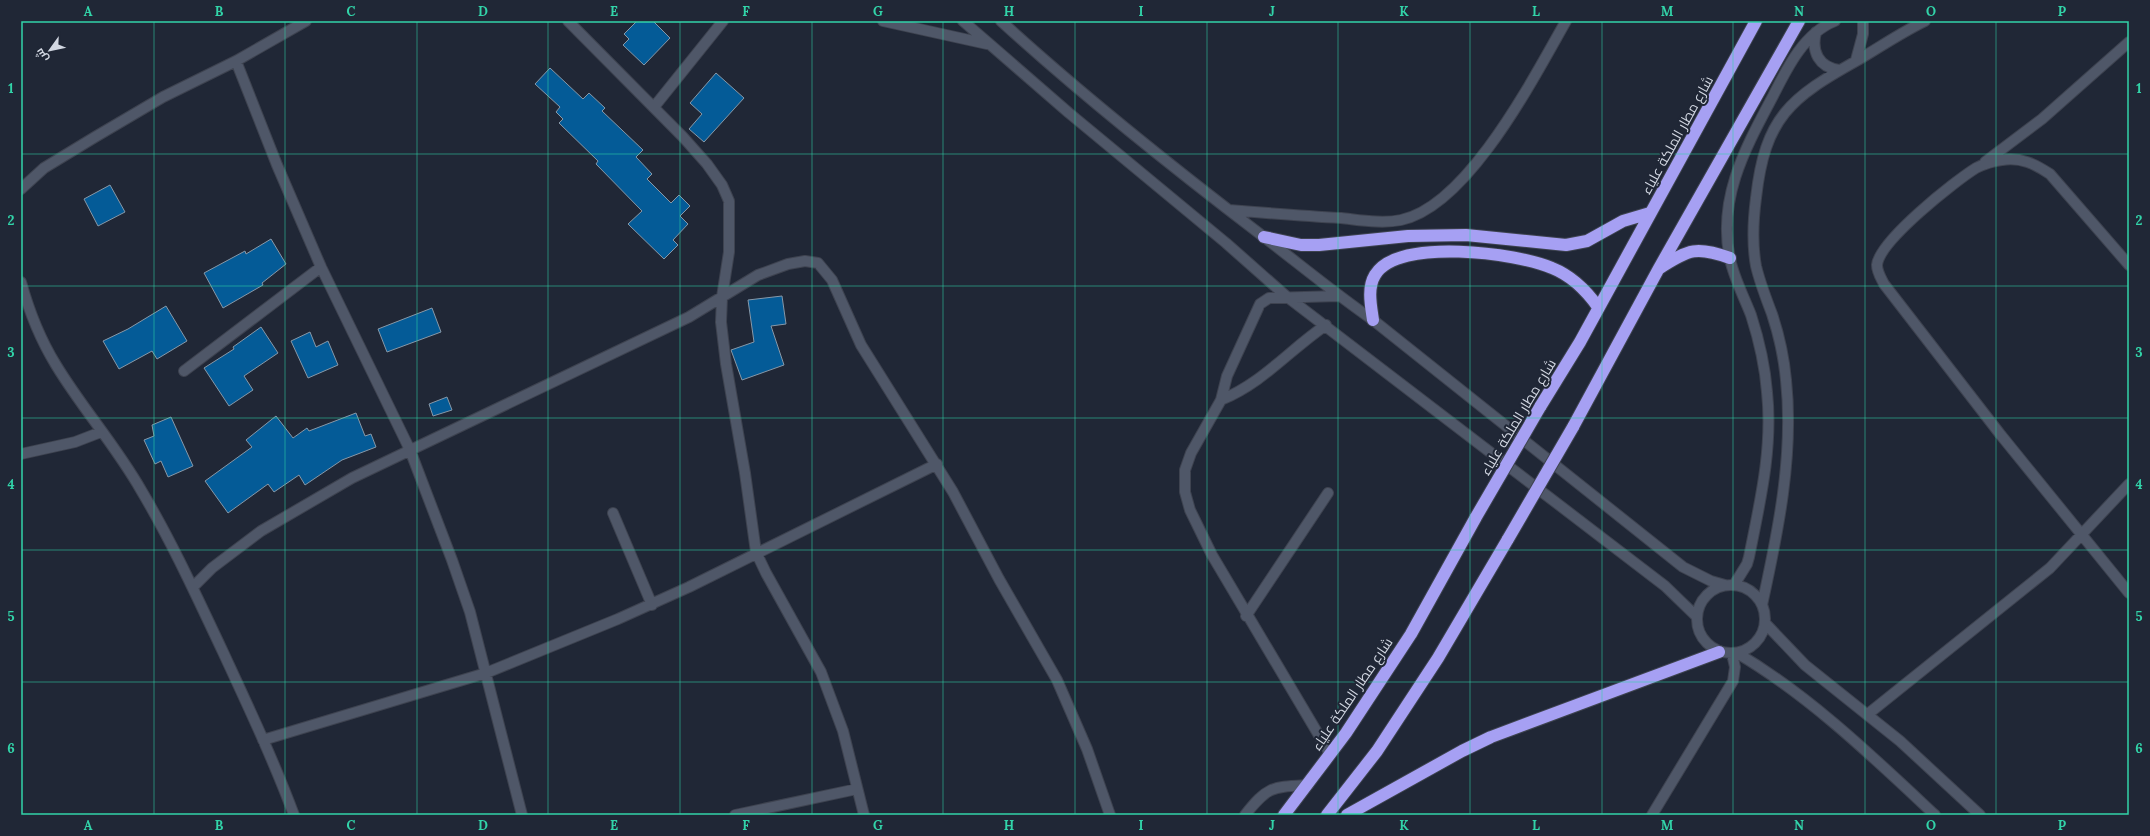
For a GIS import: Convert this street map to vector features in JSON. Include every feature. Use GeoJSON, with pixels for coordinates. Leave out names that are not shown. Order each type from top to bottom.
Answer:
{"type":"FeatureCollection","features":[{"type":"Feature","properties":{"kind":"highway","name":"شارع مطار الملكة علياء"},"geometry":{"type":"LineString","coordinates":[[1284,815],[1330,754],[1411,634],[1476,517],[1580,342],[1756,21]]}},
{"type":"Feature","properties":{"kind":"highway"},"geometry":{"type":"LineString","coordinates":[[1327,815],[1382,744],[1438,658],[1573,427],[1658,270],[1799,21]]}},
{"type":"Feature","properties":{"kind":"highway"},"geometry":{"type":"LineString","coordinates":[[1264,237],[1301,245],[1319,246],[1408,236],[1466,235],[1566,245],[1587,241],[1623,221],[1650,213]]}},
{"type":"Feature","properties":{"kind":"highway"},"geometry":{"type":"LineString","coordinates":[[1658,270],[1686,252],[1695,250],[1705,250],[1730,258]]}},
{"type":"Feature","properties":{"kind":"highway"},"geometry":{"type":"LineString","coordinates":[[1373,320],[1370,286],[1374,275],[1382,267],[1409,255],[1436,252],[1469,252],[1542,264],[1574,280],[1598,307]]}},
{"type":"Feature","properties":{"kind":"highway"},"geometry":{"type":"LineString","coordinates":[[1347,815],[1462,751],[1491,737],[1719,652]]}},
{"type":"Feature","properties":{"kind":"street"},"geometry":{"type":"LineString","coordinates":[[21,189],[44,168],[95,137],[163,97],[236,61],[306,21]]}},
{"type":"Feature","properties":{"kind":"street"},"geometry":{"type":"LineString","coordinates":[[568,21],[707,164],[722,186],[729,201],[729,252],[722,297],[721,322],[726,364],[745,473],[756,552],[766,573],[821,672],[843,731],[864,815]]}},
{"type":"Feature","properties":{"kind":"street"},"geometry":{"type":"LineString","coordinates":[[654,108],[722,21]]}},
{"type":"Feature","properties":{"kind":"street"},"geometry":{"type":"LineString","coordinates":[[883,21],[989,44]]}},
{"type":"Feature","properties":{"kind":"street"},"geometry":{"type":"LineString","coordinates":[[963,21],[1139,173],[1226,243],[1286,296],[1326,325],[1665,586],[1696,616]]}},
{"type":"Feature","properties":{"kind":"street"},"geometry":{"type":"LineString","coordinates":[[1001,21],[1090,100],[1339,296],[1373,320],[1683,567],[1696,574],[1750,591],[1762,605]]}},
{"type":"Feature","properties":{"kind":"street"},"geometry":{"type":"LineString","coordinates":[[1229,210],[1387,222],[1415,216],[1428,210],[1447,194],[1497,136],[1530,84],[1566,21]]}},
{"type":"Feature","properties":{"kind":"street"},"geometry":{"type":"LineString","coordinates":[[1835,21],[1816,32],[1787,68],[1744,152],[1736,171],[1729,205],[1728,222],[1730,258],[1758,341],[1767,392],[1769,422],[1764,481],[1747,564],[1729,585],[1709,593],[1698,607],[1696,616],[1698,629],[1704,641],[1719,652],[1734,654],[1770,673],[1834,724],[1935,815]]}},
{"type":"Feature","properties":{"kind":"street"},"geometry":{"type":"LineString","coordinates":[[1856,60],[1863,34],[1863,21]]}},
{"type":"Feature","properties":{"kind":"street"},"geometry":{"type":"LineString","coordinates":[[1734,654],[1753,646],[1759,640],[1765,623],[1762,605],[1782,499],[1788,437],[1786,379],[1779,342],[1756,264],[1753,228],[1758,178],[1763,156],[1770,136],[1786,111],[1807,90],[1925,21]]}},
{"type":"Feature","properties":{"kind":"street"},"geometry":{"type":"LineString","coordinates":[[1816,32],[1814,50],[1818,58],[1831,68],[1839,70]]}},
{"type":"Feature","properties":{"kind":"street"},"geometry":{"type":"LineString","coordinates":[[2129,42],[2042,119],[1927,206],[1884,248],[1877,265],[1879,274],[1884,284],[1930,345],[2129,593]]}},
{"type":"Feature","properties":{"kind":"street"},"geometry":{"type":"LineString","coordinates":[[236,61],[277,165],[321,266],[410,450],[462,590],[486,673],[522,815]]}},
{"type":"Feature","properties":{"kind":"street"},"geometry":{"type":"LineString","coordinates":[[1977,168],[1992,162],[2020,159],[2034,163],[2050,174],[2129,265]]}},
{"type":"Feature","properties":{"kind":"street"},"geometry":{"type":"LineString","coordinates":[[192,587],[212,568],[261,530],[352,478],[643,340],[689,317],[758,276],[788,264],[805,261],[818,263],[832,280],[861,345],[937,464],[1064,693],[1087,749],[1110,815]]}},
{"type":"Feature","properties":{"kind":"street"},"geometry":{"type":"LineString","coordinates":[[184,371],[321,266]]}},
{"type":"Feature","properties":{"kind":"street"},"geometry":{"type":"LineString","coordinates":[[21,282],[32,317],[43,342],[60,371],[140,488],[192,587],[263,740],[294,815]]}},
{"type":"Feature","properties":{"kind":"street"},"geometry":{"type":"LineString","coordinates":[[1330,754],[1246,616],[1197,524],[1185,492],[1185,470],[1191,453],[1221,400],[1227,376],[1255,312],[1260,304],[1269,298],[1286,296],[1339,296]]}},
{"type":"Feature","properties":{"kind":"street"},"geometry":{"type":"LineString","coordinates":[[1221,400],[1254,383],[1277,366],[1299,344],[1326,325]]}},
{"type":"Feature","properties":{"kind":"street"},"geometry":{"type":"LineString","coordinates":[[21,454],[75,442],[101,432]]}},
{"type":"Feature","properties":{"kind":"street"},"geometry":{"type":"LineString","coordinates":[[263,740],[486,673],[652,604],[937,464]]}},
{"type":"Feature","properties":{"kind":"street"},"geometry":{"type":"LineString","coordinates":[[1868,714],[2037,580],[2061,557],[2129,484]]}},
{"type":"Feature","properties":{"kind":"street"},"geometry":{"type":"LineString","coordinates":[[1246,616],[1328,493]]}},
{"type":"Feature","properties":{"kind":"street"},"geometry":{"type":"LineString","coordinates":[[613,513],[652,604]]}},
{"type":"Feature","properties":{"kind":"street"},"geometry":{"type":"LineString","coordinates":[[1765,623],[1806,665],[1868,714],[1924,762],[1980,815]]}},
{"type":"Feature","properties":{"kind":"street"},"geometry":{"type":"LineString","coordinates":[[1652,815],[1733,681],[1736,667],[1734,654]]}},
{"type":"Feature","properties":{"kind":"street"},"geometry":{"type":"LineString","coordinates":[[1245,815],[1261,795],[1268,790],[1275,787],[1308,785]]}},
{"type":"Feature","properties":{"kind":"street"},"geometry":{"type":"LineString","coordinates":[[735,815],[857,789]]}},
{"type":"Feature","properties":{"kind":"building"},"geometry":{"type":"Polygon","coordinates":[[[637,21],[653,21],[670,38],[644,65],[623,45],[629,39],[624,34],[637,21]]]}},
{"type":"Feature","properties":{"kind":"building"},"geometry":{"type":"Polygon","coordinates":[[[550,68],[583,99],[589,93],[605,108],[602,111],[643,150],[636,157],[652,174],[647,179],[671,203],[679,195],[690,206],[680,216],[688,224],[673,240],[678,245],[664,259],[628,224],[642,211],[596,164],[598,161],[559,123],[563,119],[556,112],[560,107],[535,84],[550,68]]]}},
{"type":"Feature","properties":{"kind":"building"},"geometry":{"type":"Polygon","coordinates":[[[716,73],[744,98],[704,142],[689,129],[702,114],[690,103],[716,73]]]}},
{"type":"Feature","properties":{"kind":"building"},"geometry":{"type":"Polygon","coordinates":[[[110,185],[125,212],[98,226],[84,199],[110,185]]]}},
{"type":"Feature","properties":{"kind":"building"},"geometry":{"type":"Polygon","coordinates":[[[271,239],[286,264],[262,283],[263,285],[223,308],[204,273],[245,251],[246,254],[271,239]]]}},
{"type":"Feature","properties":{"kind":"building"},"geometry":{"type":"Polygon","coordinates":[[[782,296],[786,324],[771,326],[784,365],[742,380],[731,350],[754,342],[748,300],[782,296]]]}},
{"type":"Feature","properties":{"kind":"building"},"geometry":{"type":"Polygon","coordinates":[[[166,306],[187,341],[157,359],[152,351],[119,369],[103,341],[128,329],[166,306]]]}},
{"type":"Feature","properties":{"kind":"building"},"geometry":{"type":"Polygon","coordinates":[[[432,308],[441,332],[387,352],[378,329],[432,308]]]}},
{"type":"Feature","properties":{"kind":"building"},"geometry":{"type":"Polygon","coordinates":[[[261,327],[278,353],[244,376],[253,390],[229,406],[204,368],[234,349],[233,347],[261,327]]]}},
{"type":"Feature","properties":{"kind":"building"},"geometry":{"type":"Polygon","coordinates":[[[310,332],[316,347],[328,341],[338,365],[308,378],[291,341],[310,332]]]}},
{"type":"Feature","properties":{"kind":"building"},"geometry":{"type":"Polygon","coordinates":[[[447,397],[452,410],[433,416],[429,404],[447,397]]]}},
{"type":"Feature","properties":{"kind":"building"},"geometry":{"type":"Polygon","coordinates":[[[356,413],[365,436],[371,434],[376,447],[342,460],[305,485],[299,475],[274,492],[268,484],[228,513],[205,481],[252,447],[246,440],[276,416],[293,438],[307,428],[309,431],[356,413]]]}},
{"type":"Feature","properties":{"kind":"building"},"geometry":{"type":"Polygon","coordinates":[[[171,417],[193,466],[168,477],[161,461],[155,464],[144,440],[154,436],[152,425],[171,417]]]}}]}
